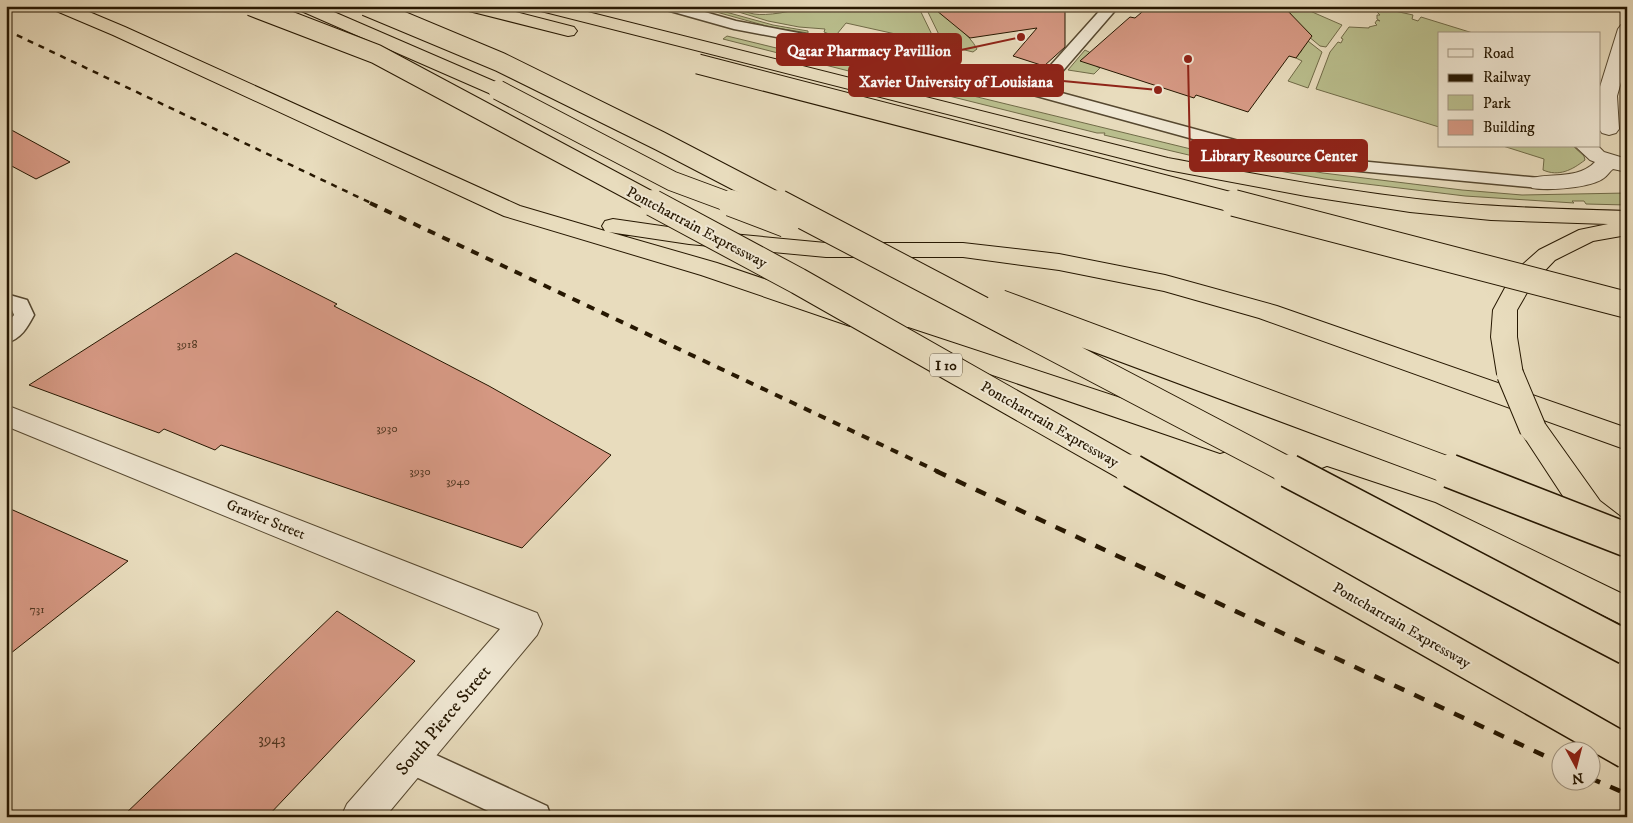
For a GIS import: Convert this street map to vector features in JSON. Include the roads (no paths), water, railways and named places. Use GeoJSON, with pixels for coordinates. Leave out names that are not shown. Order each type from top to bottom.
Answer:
{"type":"FeatureCollection","features":[{"type":"Feature","properties":{"kind":"highway"},"geometry":{"type":"LineString","coordinates":[[60,6],[137,39],[512,211],[718,272],[1424,512],[1627,612]]}},
{"type":"Feature","properties":{"kind":"highway","name":"Pontchartrain Expressway"},"geometry":{"type":"LineString","coordinates":[[251,6],[376,54],[790,276],[1627,752]]}},
{"type":"Feature","properties":{"kind":"highway"},"geometry":{"type":"LineString","coordinates":[[305,6],[498,90],[672,181],[1373,441],[1627,540]]}},
{"type":"Feature","properties":{"kind":"highway"},"geometry":{"type":"LineString","coordinates":[[366,6],[500,62],[660,141],[1627,648]]}},
{"type":"Feature","properties":{"kind":"highway"},"geometry":{"type":"LineString","coordinates":[[471,6],[584,35]]}},
{"type":"Feature","properties":{"kind":"highway"},"geometry":{"type":"LineString","coordinates":[[543,6],[1168,164],[1254,181],[1356,197],[1445,208],[1519,214],[1627,218]]}},
{"type":"Feature","properties":{"kind":"highway"},"geometry":{"type":"LineString","coordinates":[[688,62],[1627,305]]}},
{"type":"Feature","properties":{"kind":"highway"},"geometry":{"type":"LineString","coordinates":[[512,211],[689,237],[826,250],[963,250],[1069,264],[1166,283],[1268,312],[1627,439]]}},
{"type":"Feature","properties":{"kind":"highway"},"geometry":{"type":"LineString","coordinates":[[1627,228],[1587,235],[1547,255],[1522,279],[1505,310],[1504,338],[1510,374],[1532,429],[1589,510],[1627,540]]}},
{"type":"Feature","properties":{"kind":"street"},"geometry":{"type":"LineString","coordinates":[[1612,130],[1607,96],[1627,29]]}},
{"type":"Feature","properties":{"kind":"street"},"geometry":{"type":"LineString","coordinates":[[1587,148],[1597,156],[1618,164]]}},
{"type":"Feature","properties":{"kind":"street"},"geometry":{"type":"LineString","coordinates":[[1540,183],[1577,180],[1618,164]]}},
{"type":"Feature","properties":{"kind":"street","name":"Gravier Street"},"geometry":{"type":"LineString","coordinates":[[6,415],[525,624]]}},
{"type":"Feature","properties":{"kind":"street","name":"South Pierce Street"},"geometry":{"type":"LineString","coordinates":[[360,817],[525,624]]}},
{"type":"Feature","properties":{"kind":"lane"},"geometry":{"type":"LineString","coordinates":[[668,6],[734,25],[856,48],[1037,92],[1244,148],[1316,162],[1540,183]]}},
{"type":"Feature","properties":{"kind":"lane"},"geometry":{"type":"LineString","coordinates":[[1037,92],[1112,6]]}},
{"type":"Feature","properties":{"kind":"lane"},"geometry":{"type":"LineString","coordinates":[[6,302],[20,306],[24,315],[12,331]]}},
{"type":"Feature","properties":{"kind":"lane"},"geometry":{"type":"LineString","coordinates":[[410,758],[536,817]]}},
{"type":"Feature","properties":{"kind":"railway"},"geometry":{"type":"LineString","coordinates":[[6,30],[373,204]]}},
{"type":"Feature","properties":{"kind":"railway"},"geometry":{"type":"LineString","coordinates":[[370,203],[939,472]]}},
{"type":"Feature","properties":{"kind":"railway"},"geometry":{"type":"LineString","coordinates":[[936,471],[1550,758]]}},
{"type":"Feature","properties":{"kind":"railway"},"geometry":{"type":"LineString","coordinates":[[1600,782],[1627,794]]}},
{"type":"Feature","properties":{"kind":"place","name":"Qatar Pharmacy Pavillion"},"geometry":{"type":"Point","coordinates":[1021,37]}},
{"type":"Feature","properties":{"kind":"place","name":"Library Resource Center"},"geometry":{"type":"Point","coordinates":[1188,59]}},
{"type":"Feature","properties":{"kind":"place","name":"Xavier University of Louisiana"},"geometry":{"type":"Point","coordinates":[1158,90]}}]}
